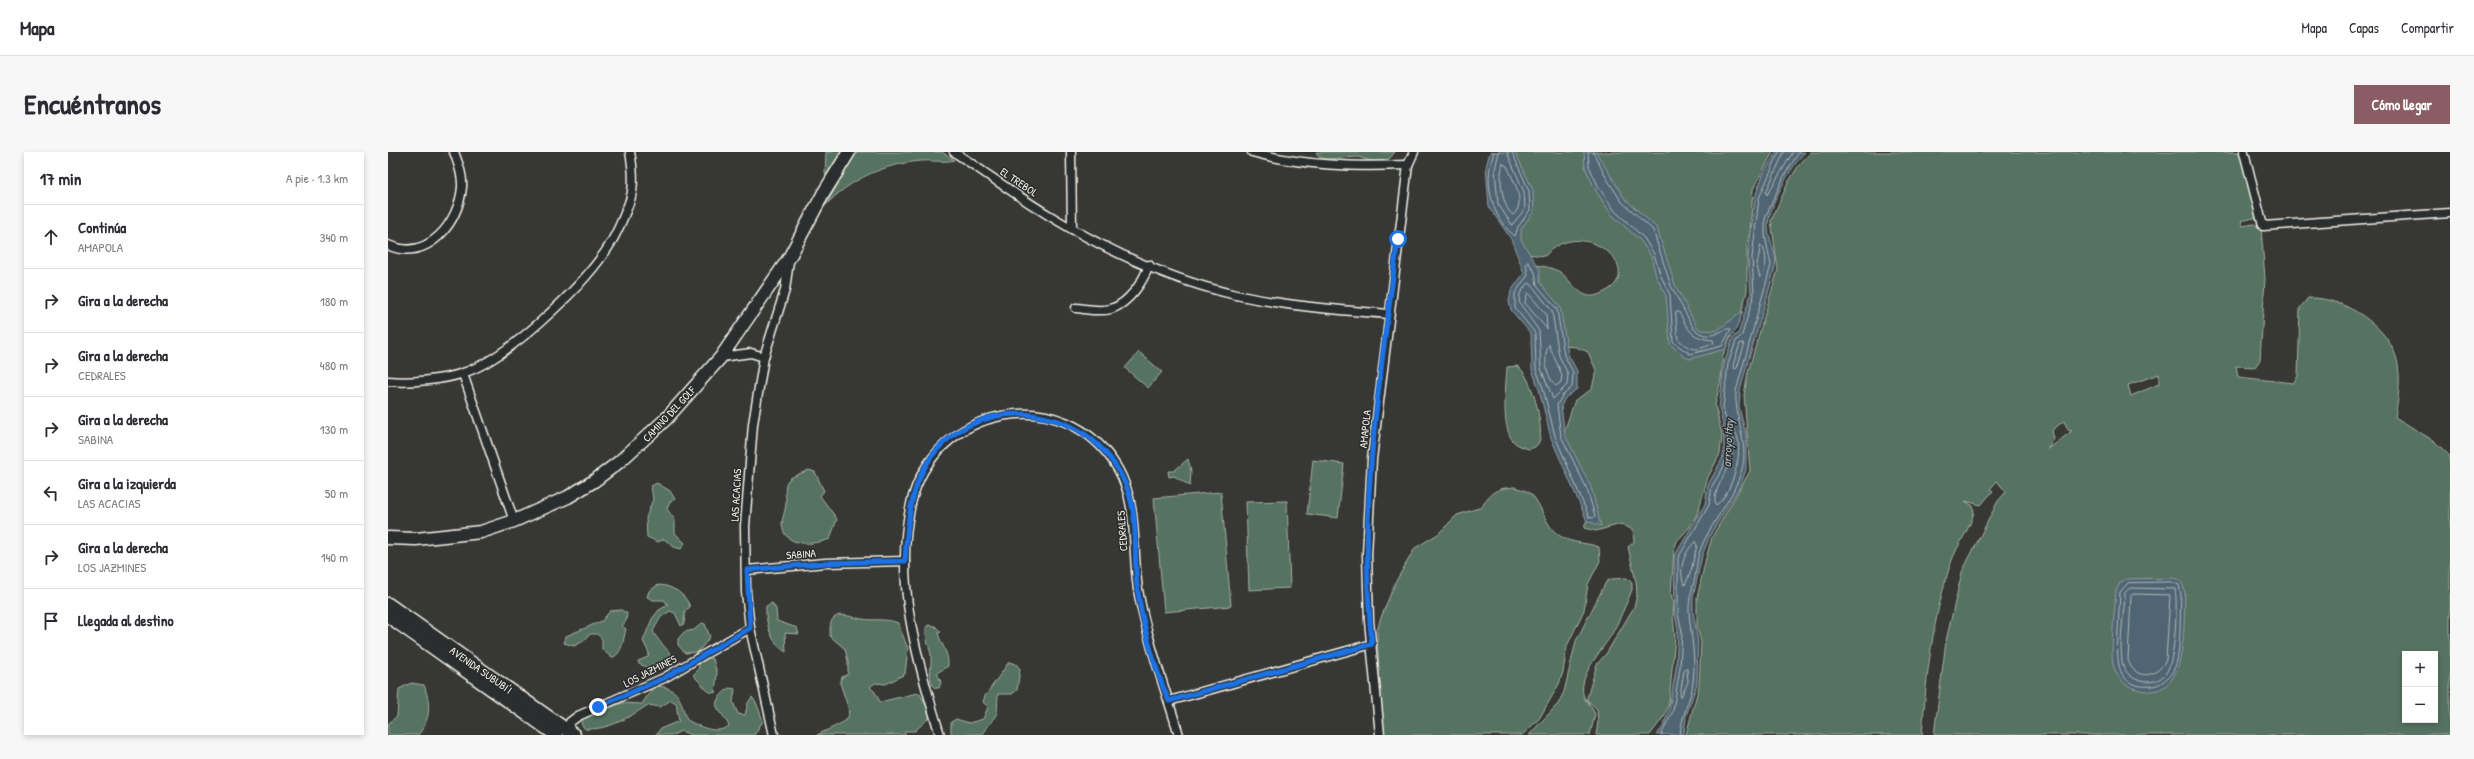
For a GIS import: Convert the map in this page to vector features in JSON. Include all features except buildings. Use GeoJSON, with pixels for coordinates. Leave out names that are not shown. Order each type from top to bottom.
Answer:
{"type":"FeatureCollection","features":[{"type":"Feature","properties":{"kind":"street"},"geometry":{"type":"LineString","coordinates":[[388,245],[404,250],[415,248],[425,246],[442,235],[459,205],[462,186],[460,168],[454,152]]}},
{"type":"Feature","properties":{"kind":"street"},"geometry":{"type":"LineString","coordinates":[[388,381],[424,380],[463,374],[505,350],[528,332],[585,276],[606,252],[630,202],[633,180],[630,152]]}},
{"type":"Feature","properties":{"kind":"street","name":"CAMINO DEL GOLF"},"geometry":{"type":"LineString","coordinates":[[388,538],[416,539],[481,532],[514,521],[568,497],[594,481],[619,462],[666,420],[721,357],[789,258],[823,194],[849,152]]}},
{"type":"Feature","properties":{"kind":"street","name":"EL TREBOL"},"geometry":{"type":"LineString","coordinates":[[954,152],[1072,229],[1101,244],[1196,284],[1242,296],[1322,309],[1389,314]]}},
{"type":"Feature","properties":{"kind":"street"},"geometry":{"type":"LineString","coordinates":[[1071,152],[1072,229]]}},
{"type":"Feature","properties":{"kind":"street"},"geometry":{"type":"LineString","coordinates":[[1252,152],[1299,161],[1346,165],[1408,165]]}},
{"type":"Feature","properties":{"kind":"street","name":"AMAPOLA"},"geometry":{"type":"LineString","coordinates":[[1380,735],[1372,644],[1367,555],[1372,459],[1408,165],[1414,152]]}},
{"type":"Feature","properties":{"kind":"street"},"geometry":{"type":"LineString","coordinates":[[2244,152],[2263,226],[2450,214]]}},
{"type":"Feature","properties":{"kind":"street","name":"LAS ACACIAS"},"geometry":{"type":"LineString","coordinates":[[774,735],[750,628],[745,526],[747,477],[753,424],[764,357],[785,290],[789,258]]}},
{"type":"Feature","properties":{"kind":"street"},"geometry":{"type":"LineString","coordinates":[[1076,308],[1098,311],[1111,309],[1121,304],[1142,283],[1149,265]]}},
{"type":"Feature","properties":{"kind":"street"},"geometry":{"type":"LineString","coordinates":[[721,357],[751,353],[764,357]]}},
{"type":"Feature","properties":{"kind":"street"},"geometry":{"type":"LineString","coordinates":[[463,374],[514,521]]}},
{"type":"Feature","properties":{"kind":"street","name":"CEDRALES"},"geometry":{"type":"LineString","coordinates":[[940,735],[913,638],[905,561],[908,517],[917,483],[928,462],[938,449],[961,430],[990,417],[1011,414],[1033,414],[1076,428],[1094,440],[1111,459],[1128,493],[1133,511],[1139,598],[1158,673],[1169,701],[1179,735]]}},
{"type":"Feature","properties":{"kind":"street","name":"SABINA"},"geometry":{"type":"LineString","coordinates":[[747,570],[826,563],[905,561]]}},
{"type":"Feature","properties":{"kind":"street","name":"AVENIDA SUBUBI'I"},"geometry":{"type":"LineString","coordinates":[[388,604],[570,734]]}},
{"type":"Feature","properties":{"kind":"street","name":"AVENIDA SUBUBI'I"},"geometry":{"type":"LineString","coordinates":[[388,616],[556,735]]}},
{"type":"Feature","properties":{"kind":"street","name":"LOS JAZMINES"},"geometry":{"type":"LineString","coordinates":[[570,734],[570,722],[578,716],[664,678],[750,628]]}},
{"type":"Feature","properties":{"kind":"street"},"geometry":{"type":"LineString","coordinates":[[1169,701],[1372,644]]}},
{"type":"Feature","properties":{"kind":"green space"},"geometry":{"type":"Polygon","coordinates":[[[826,152],[841,152],[826,175],[825,174],[826,152]]]}},
{"type":"Feature","properties":{"kind":"green space"},"geometry":{"type":"Polygon","coordinates":[[[857,152],[942,152],[954,160],[921,161],[881,169],[868,174],[845,188],[825,206],[857,152]]]}},
{"type":"Feature","properties":{"kind":"green space"},"geometry":{"type":"Polygon","coordinates":[[[1316,152],[1395,152],[1389,159],[1377,163],[1358,157],[1326,159],[1319,157],[1316,152]]]}},
{"type":"Feature","properties":{"kind":"green space"},"geometry":{"type":"Polygon","coordinates":[[[1491,152],[1773,152],[1753,189],[1750,232],[1747,243],[1747,291],[1741,314],[1723,355],[1721,379],[1715,405],[1722,435],[1720,454],[1708,477],[1698,512],[1689,528],[1677,541],[1674,550],[1671,595],[1674,603],[1673,617],[1675,636],[1669,703],[1665,715],[1650,735],[1596,735],[1598,722],[1597,709],[1587,700],[1595,714],[1590,735],[1529,735],[1558,704],[1564,692],[1576,641],[1606,582],[1611,579],[1627,578],[1632,583],[1632,590],[1613,632],[1585,676],[1583,693],[1586,701],[1597,664],[1606,654],[1634,607],[1637,595],[1636,582],[1628,547],[1634,542],[1633,530],[1621,524],[1596,531],[1584,528],[1589,513],[1562,438],[1575,400],[1592,389],[1596,370],[1588,352],[1576,347],[1563,346],[1531,270],[1536,265],[1554,269],[1564,275],[1579,291],[1589,296],[1594,296],[1611,288],[1618,278],[1618,267],[1612,256],[1602,248],[1589,242],[1574,241],[1559,245],[1545,256],[1526,254],[1491,152]]]}},
{"type":"Feature","properties":{"kind":"green space"},"geometry":{"type":"Polygon","coordinates":[[[1811,152],[2239,152],[2258,217],[2241,221],[2243,226],[2254,224],[2261,228],[2265,278],[2260,360],[2255,367],[2236,366],[2238,377],[2294,383],[2298,376],[2300,308],[2308,298],[2336,302],[2351,309],[2377,327],[2387,339],[2394,351],[2398,365],[2399,378],[2395,417],[2434,441],[2450,456],[2450,735],[1934,735],[1946,641],[1962,572],[1998,501],[2006,492],[1997,481],[1990,489],[1993,491],[1981,505],[1965,501],[1973,506],[1974,512],[1970,524],[1952,560],[1940,602],[1931,646],[1922,735],[1686,735],[1699,686],[1701,642],[1697,626],[1697,598],[1706,558],[1712,537],[1750,471],[1744,395],[1748,372],[1778,269],[1771,221],[1789,181],[1799,165],[1811,152]],[[2159,374],[2128,385],[2131,396],[2159,384],[2159,374]],[[2064,421],[2052,430],[2054,439],[2047,450],[2072,431],[2068,430],[2064,421]]]}},
{"type":"Feature","properties":{"kind":"green space"},"geometry":{"type":"Polygon","coordinates":[[[1139,352],[1162,372],[1148,388],[1125,368],[1139,352]]]}},
{"type":"Feature","properties":{"kind":"green space"},"geometry":{"type":"Polygon","coordinates":[[[1517,366],[1522,371],[1532,389],[1536,401],[1540,425],[1539,442],[1535,447],[1529,449],[1515,443],[1510,437],[1507,428],[1505,396],[1507,367],[1517,366]]]}},
{"type":"Feature","properties":{"kind":"green space"},"geometry":{"type":"Polygon","coordinates":[[[1188,459],[1191,471],[1190,486],[1174,476],[1169,477],[1168,471],[1174,471],[1188,459]]]}},
{"type":"Feature","properties":{"kind":"green space"},"geometry":{"type":"Polygon","coordinates":[[[1313,460],[1344,464],[1338,518],[1307,514],[1313,460]]]}},
{"type":"Feature","properties":{"kind":"green space"},"geometry":{"type":"Polygon","coordinates":[[[809,470],[815,472],[824,491],[820,496],[837,519],[830,539],[816,543],[800,543],[793,541],[784,532],[782,524],[786,506],[785,487],[787,481],[793,476],[809,470]]]}},
{"type":"Feature","properties":{"kind":"green space"},"geometry":{"type":"Polygon","coordinates":[[[657,483],[670,491],[675,499],[670,502],[667,509],[675,520],[675,533],[685,543],[681,549],[674,547],[664,539],[658,542],[647,537],[646,518],[653,499],[651,486],[657,483]]]}},
{"type":"Feature","properties":{"kind":"green space"},"geometry":{"type":"Polygon","coordinates":[[[1515,487],[1530,493],[1538,503],[1550,527],[1560,536],[1574,542],[1599,547],[1600,561],[1588,584],[1584,610],[1567,646],[1563,672],[1559,684],[1539,719],[1522,735],[1384,735],[1383,729],[1374,720],[1373,708],[1380,696],[1377,632],[1380,620],[1395,583],[1415,548],[1438,534],[1457,515],[1482,507],[1488,497],[1495,491],[1515,487]]]}},
{"type":"Feature","properties":{"kind":"green space"},"geometry":{"type":"Polygon","coordinates":[[[1221,492],[1231,606],[1164,612],[1154,498],[1221,492]]]}},
{"type":"Feature","properties":{"kind":"green space"},"geometry":{"type":"Polygon","coordinates":[[[1287,501],[1290,588],[1249,590],[1246,502],[1287,501]]]}},
{"type":"Feature","properties":{"kind":"green space"},"geometry":{"type":"Polygon","coordinates":[[[658,585],[663,585],[682,594],[690,607],[685,611],[684,624],[681,626],[675,613],[670,611],[661,617],[653,631],[673,657],[675,662],[667,667],[653,668],[643,666],[639,664],[638,661],[648,657],[649,653],[643,641],[652,619],[659,610],[668,605],[664,600],[653,600],[647,597],[649,591],[658,585]]]}},
{"type":"Feature","properties":{"kind":"green space"},"geometry":{"type":"Polygon","coordinates":[[[772,603],[776,609],[777,621],[797,628],[799,634],[785,633],[786,652],[776,644],[768,625],[766,606],[772,603]]]}},
{"type":"Feature","properties":{"kind":"green space"},"geometry":{"type":"Polygon","coordinates":[[[621,610],[627,613],[626,621],[622,626],[626,629],[623,642],[616,656],[612,658],[602,649],[602,639],[597,634],[590,634],[584,641],[574,646],[564,643],[566,636],[602,621],[610,611],[621,610]]]}},
{"type":"Feature","properties":{"kind":"green space"},"geometry":{"type":"Polygon","coordinates":[[[846,615],[859,619],[898,623],[908,649],[905,674],[886,684],[875,683],[870,687],[875,692],[880,702],[917,693],[920,694],[932,715],[915,731],[905,731],[905,735],[817,735],[845,721],[849,712],[840,683],[842,677],[848,674],[848,661],[845,649],[830,636],[830,626],[832,620],[836,616],[846,615]]]}},
{"type":"Feature","properties":{"kind":"green space"},"geometry":{"type":"Polygon","coordinates":[[[702,623],[705,624],[710,637],[698,652],[685,653],[678,645],[678,639],[684,632],[694,630],[702,623]]]}},
{"type":"Feature","properties":{"kind":"green space"},"geometry":{"type":"Polygon","coordinates":[[[928,625],[935,626],[941,632],[938,633],[948,661],[948,666],[937,673],[941,682],[939,688],[935,688],[931,682],[931,655],[926,632],[928,625]]]}},
{"type":"Feature","properties":{"kind":"green space"},"geometry":{"type":"Polygon","coordinates":[[[706,657],[713,659],[717,673],[715,693],[709,692],[693,675],[698,670],[700,660],[706,657]]]}},
{"type":"Feature","properties":{"kind":"green space"},"geometry":{"type":"Polygon","coordinates":[[[1009,662],[1016,664],[1020,669],[1017,690],[1012,694],[998,694],[997,714],[982,734],[951,735],[951,722],[956,719],[969,723],[983,719],[988,707],[983,702],[985,696],[1009,662]]]}},
{"type":"Feature","properties":{"kind":"green space"},"geometry":{"type":"Polygon","coordinates":[[[411,683],[424,685],[429,705],[425,723],[418,735],[388,735],[388,724],[397,716],[399,689],[411,683]]]}},
{"type":"Feature","properties":{"kind":"green space"},"geometry":{"type":"Polygon","coordinates":[[[660,686],[667,688],[679,697],[687,720],[708,729],[719,730],[729,726],[717,707],[717,703],[722,694],[729,688],[735,689],[733,702],[738,714],[745,715],[748,703],[752,697],[756,702],[763,721],[754,735],[691,735],[681,731],[673,735],[656,735],[660,729],[679,721],[676,703],[671,700],[660,707],[648,705],[626,719],[602,728],[585,729],[581,724],[583,718],[622,703],[642,704],[653,687],[660,686]]]}},
{"type":"Feature","properties":{"kind":"water"},"geometry":{"type":"Polygon","coordinates":[[[1490,152],[1515,152],[1533,190],[1534,211],[1521,229],[1521,240],[1540,270],[1540,282],[1560,307],[1568,354],[1577,371],[1577,389],[1565,398],[1561,406],[1565,435],[1591,487],[1601,526],[1587,521],[1551,438],[1539,389],[1532,370],[1531,334],[1511,310],[1509,302],[1511,291],[1524,273],[1511,239],[1489,207],[1486,167],[1490,152]]]}},
{"type":"Feature","properties":{"kind":"water"},"geometry":{"type":"Polygon","coordinates":[[[1584,152],[1596,152],[1625,199],[1657,228],[1675,285],[1697,327],[1701,330],[1716,331],[1743,311],[1735,332],[1729,338],[1726,349],[1689,359],[1670,344],[1666,296],[1656,276],[1651,256],[1641,241],[1611,214],[1596,191],[1585,167],[1584,152]]]}},
{"type":"Feature","properties":{"kind":"water","name":"arroyo Itay"},"geometry":{"type":"Polygon","coordinates":[[[1776,152],[1805,152],[1793,167],[1781,188],[1771,210],[1769,220],[1768,228],[1776,262],[1740,391],[1739,407],[1746,435],[1746,470],[1740,486],[1710,535],[1702,556],[1693,598],[1693,612],[1698,641],[1697,684],[1686,716],[1684,734],[1656,735],[1663,727],[1669,710],[1676,668],[1678,630],[1675,615],[1674,557],[1705,504],[1708,485],[1722,459],[1724,452],[1723,425],[1719,408],[1724,364],[1733,337],[1738,334],[1751,294],[1748,257],[1755,197],[1764,172],[1776,152]]]}},
{"type":"Feature","properties":{"kind":"water"},"geometry":{"type":"Polygon","coordinates":[[[2173,578],[2182,583],[2185,593],[2183,642],[2180,659],[2175,674],[2166,685],[2154,691],[2132,688],[2124,683],[2116,673],[2112,658],[2116,591],[2120,583],[2126,579],[2173,578]]]}},
{"type":"Feature","properties":{"kind":"route"},"geometry":{"type":"LineString","coordinates":[[598,707],[664,678],[750,628],[746,592],[747,570],[826,563],[905,561],[907,524],[911,503],[917,483],[928,462],[938,449],[961,430],[990,417],[1011,414],[1033,414],[1053,419],[1076,428],[1094,440],[1118,469],[1127,488],[1133,511],[1135,560],[1139,598],[1158,673],[1169,701],[1372,644],[1369,621],[1367,555],[1372,459],[1398,239]]}}]}
